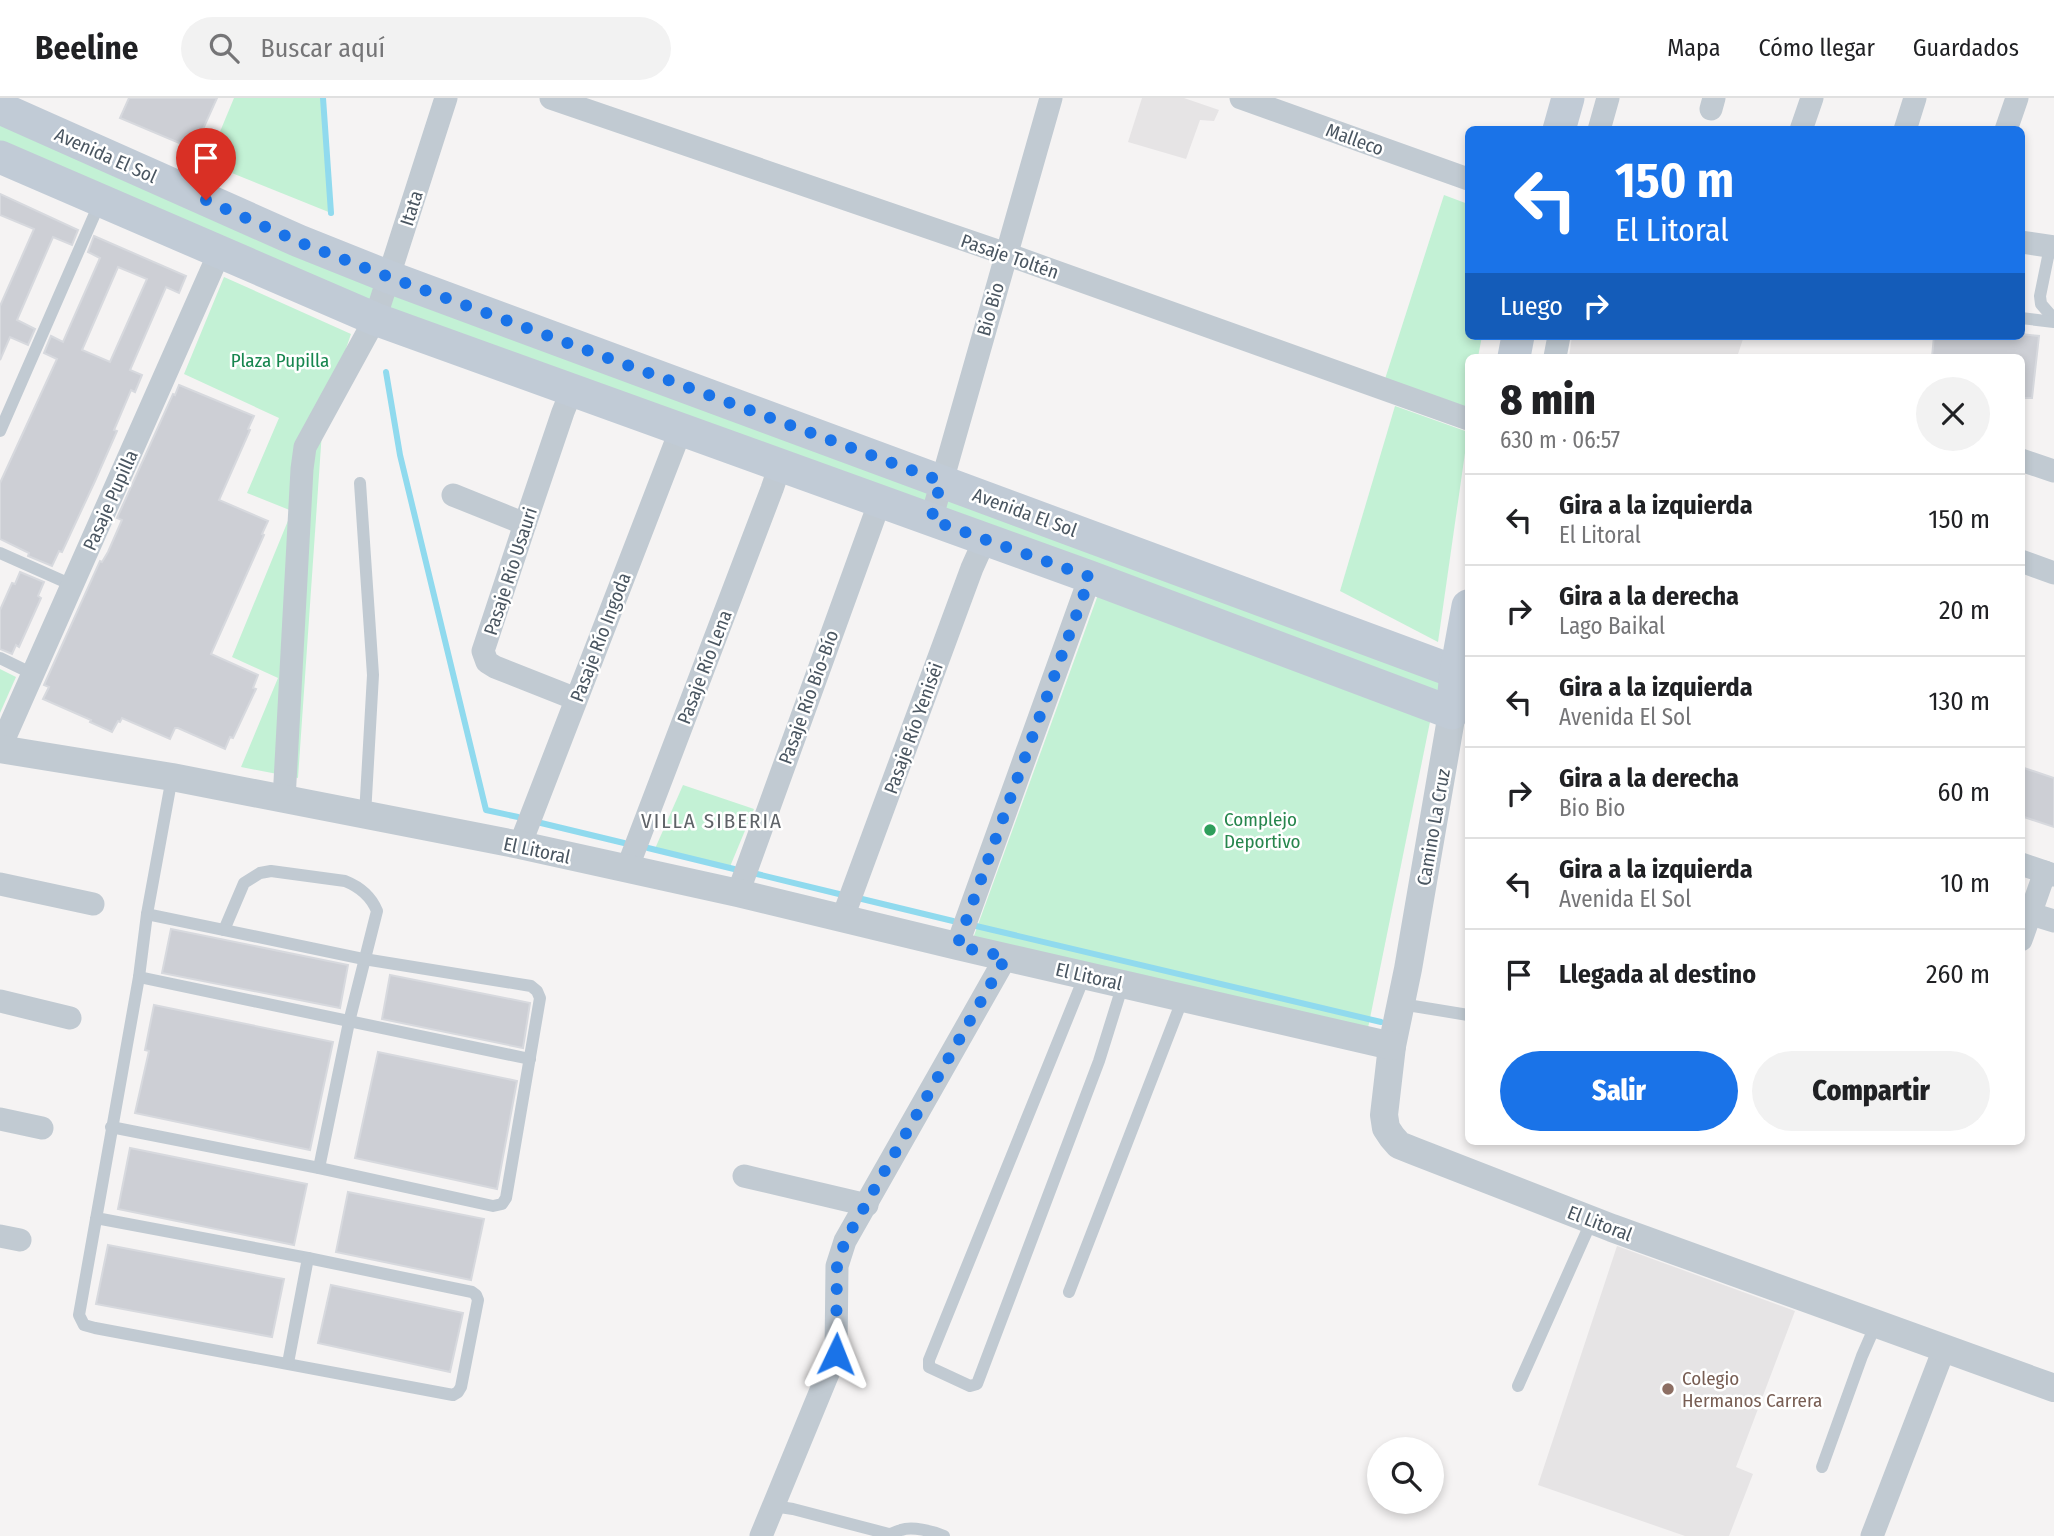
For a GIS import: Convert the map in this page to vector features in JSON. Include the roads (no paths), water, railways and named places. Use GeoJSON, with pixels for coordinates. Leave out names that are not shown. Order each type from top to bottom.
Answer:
{"type":"FeatureCollection","features":[{"type":"Feature","properties":{"kind":"main road"},"geometry":{"type":"LineString","coordinates":[[1560,126],[1568,98]]}},
{"type":"Feature","properties":{"kind":"main road","name":"Avenida El Sol"},"geometry":{"type":"LineString","coordinates":[[0,108],[299,242],[389,277],[1462,674]]}},
{"type":"Feature","properties":{"kind":"main road","name":"Avenida El Sol"},"geometry":{"type":"LineString","coordinates":[[0,157],[375,319],[1090,577],[1460,717]]}},
{"type":"Feature","properties":{"kind":"main road","name":"Camino La Cruz"},"geometry":{"type":"LineString","coordinates":[[1460,717],[1465,640]]}},
{"type":"Feature","properties":{"kind":"street","name":"Itata"},"geometry":{"type":"LineString","coordinates":[[284,800],[305,447],[375,319],[446,98]]}},
{"type":"Feature","properties":{"kind":"street","name":"Pasaje Toltén"},"geometry":{"type":"LineString","coordinates":[[551,98],[1006,254],[1465,418]]}},
{"type":"Feature","properties":{"kind":"street","name":"Bio Bio"},"geometry":{"type":"LineString","coordinates":[[931,520],[1051,98]]}},
{"type":"Feature","properties":{"kind":"street","name":"Malleco"},"geometry":{"type":"LineString","coordinates":[[1241,98],[1465,178]]}},
{"type":"Feature","properties":{"kind":"street"},"geometry":{"type":"LineString","coordinates":[[1600,126],[1608,98]]}},
{"type":"Feature","properties":{"kind":"street"},"geometry":{"type":"LineString","coordinates":[[1802,126],[1812,98]]}},
{"type":"Feature","properties":{"kind":"street"},"geometry":{"type":"LineString","coordinates":[[1906,126],[1915,98]]}},
{"type":"Feature","properties":{"kind":"street"},"geometry":{"type":"LineString","coordinates":[[2007,126],[2017,98]]}},
{"type":"Feature","properties":{"kind":"street"},"geometry":{"type":"LineString","coordinates":[[2025,243],[2052,247]]}},
{"type":"Feature","properties":{"kind":"street","name":"Pasaje Pupilla"},"geometry":{"type":"LineString","coordinates":[[0,749],[220,251]]}},
{"type":"Feature","properties":{"kind":"street","name":"Pasaje Río Usauri"},"geometry":{"type":"LineString","coordinates":[[572,390],[483,651],[487,662],[495,667],[576,699]]}},
{"type":"Feature","properties":{"kind":"street","name":"Pasaje Río Ingoda"},"geometry":{"type":"LineString","coordinates":[[520,845],[681,429]]}},
{"type":"Feature","properties":{"kind":"street"},"geometry":{"type":"LineString","coordinates":[[2025,461],[2054,471]]}},
{"type":"Feature","properties":{"kind":"street","name":"Pasaje Río Lena"},"geometry":{"type":"LineString","coordinates":[[627,869],[780,465]]}},
{"type":"Feature","properties":{"kind":"street"},"geometry":{"type":"LineString","coordinates":[[453,495],[525,524]]}},
{"type":"Feature","properties":{"kind":"street","name":"Pasaje Río Bío-Bío"},"geometry":{"type":"LineString","coordinates":[[738,893],[880,501]]}},
{"type":"Feature","properties":{"kind":"street","name":"Pasaje Río Yeniséi"},"geometry":{"type":"LineString","coordinates":[[843,917],[985,539]]}},
{"type":"Feature","properties":{"kind":"street"},"geometry":{"type":"LineString","coordinates":[[2025,562],[2054,573]]}},
{"type":"Feature","properties":{"kind":"street"},"geometry":{"type":"LineString","coordinates":[[957,946],[1090,577]]}},
{"type":"Feature","properties":{"kind":"street","name":"Camino La Cruz"},"geometry":{"type":"LineString","coordinates":[[1392,1046],[1460,717]]}},
{"type":"Feature","properties":{"kind":"street","name":"El Litoral"},"geometry":{"type":"LineString","coordinates":[[0,749],[172,777],[520,845],[843,917],[957,946],[1392,1046],[1384,1115],[1386,1128],[1399,1145],[1592,1220],[2054,1388]]}},
{"type":"Feature","properties":{"kind":"street"},"geometry":{"type":"LineString","coordinates":[[2025,865],[2050,874],[2026,912],[2054,921]]}},
{"type":"Feature","properties":{"kind":"street"},"geometry":{"type":"LineString","coordinates":[[0,884],[93,904]]}},
{"type":"Feature","properties":{"kind":"street"},"geometry":{"type":"LineString","coordinates":[[761,1536],[836,1354],[837,1266],[845,1241],[1006,957]]}},
{"type":"Feature","properties":{"kind":"street"},"geometry":{"type":"LineString","coordinates":[[0,1001],[70,1018]]}},
{"type":"Feature","properties":{"kind":"street"},"geometry":{"type":"LineString","coordinates":[[0,1119],[42,1128]]}},
{"type":"Feature","properties":{"kind":"street"},"geometry":{"type":"LineString","coordinates":[[744,1176],[867,1205]]}},
{"type":"Feature","properties":{"kind":"street"},"geometry":{"type":"LineString","coordinates":[[1872,1536],[1944,1349]]}},
{"type":"Feature","properties":{"kind":"lane"},"geometry":{"type":"LineString","coordinates":[[0,431],[100,202]]}},
{"type":"Feature","properties":{"kind":"lane"},"geometry":{"type":"LineString","coordinates":[[2052,247],[2040,300],[2054,321]]}},
{"type":"Feature","properties":{"kind":"lane"},"geometry":{"type":"LineString","coordinates":[[2025,318],[2054,321]]}},
{"type":"Feature","properties":{"kind":"lane"},"geometry":{"type":"LineString","coordinates":[[360,483],[373,676],[365,815]]}},
{"type":"Feature","properties":{"kind":"lane"},"geometry":{"type":"LineString","coordinates":[[0,553],[72,585]]}},
{"type":"Feature","properties":{"kind":"lane"},"geometry":{"type":"LineString","coordinates":[[0,658],[33,674]]}},
{"type":"Feature","properties":{"kind":"lane"},"geometry":{"type":"LineString","coordinates":[[96,1219],[308,1258],[472,1292],[478,1300],[461,1387],[453,1395],[84,1325],[79,1315],[172,777]]}},
{"type":"Feature","properties":{"kind":"lane"},"geometry":{"type":"LineString","coordinates":[[224,930],[244,883],[271,870],[345,881],[366,894],[377,911],[349,1022],[319,1168]]}},
{"type":"Feature","properties":{"kind":"lane"},"geometry":{"type":"LineString","coordinates":[[111,1127],[493,1206],[502,1204],[506,1198],[530,1059],[540,998],[531,986],[364,959],[147,914]]}},
{"type":"Feature","properties":{"kind":"lane"},"geometry":{"type":"LineString","coordinates":[[1085,975],[929,1360],[929,1367],[970,1386],[977,1384],[1099,1061],[1123,984]]}},
{"type":"Feature","properties":{"kind":"lane"},"geometry":{"type":"LineString","coordinates":[[139,978],[530,1059]]}},
{"type":"Feature","properties":{"kind":"lane"},"geometry":{"type":"LineString","coordinates":[[1069,1292],[1183,998]]}},
{"type":"Feature","properties":{"kind":"lane"},"geometry":{"type":"LineString","coordinates":[[1401,1004],[1465,1015]]}},
{"type":"Feature","properties":{"kind":"lane"},"geometry":{"type":"LineString","coordinates":[[1518,1386],[1592,1220]]}},
{"type":"Feature","properties":{"kind":"lane"},"geometry":{"type":"LineString","coordinates":[[288,1363],[308,1258]]}},
{"type":"Feature","properties":{"kind":"lane"},"geometry":{"type":"LineString","coordinates":[[1822,1466],[1876,1325]]}},
{"type":"Feature","properties":{"kind":"lane"},"geometry":{"type":"LineString","coordinates":[[774,1506],[889,1534],[903,1529],[944,1536]]}},
{"type":"Feature","properties":{"kind":"waterway"},"geometry":{"type":"LineString","coordinates":[[323,98],[331,213]]}},
{"type":"Feature","properties":{"kind":"waterway"},"geometry":{"type":"LineString","coordinates":[[386,372],[400,455],[486,810],[518,817]]}},
{"type":"Feature","properties":{"kind":"waterway"},"geometry":{"type":"LineString","coordinates":[[541,823],[624,843]]}},
{"type":"Feature","properties":{"kind":"waterway"},"geometry":{"type":"LineString","coordinates":[[648,848],[734,869]]}},
{"type":"Feature","properties":{"kind":"waterway"},"geometry":{"type":"LineString","coordinates":[[757,874],[839,894]]}},
{"type":"Feature","properties":{"kind":"waterway"},"geometry":{"type":"LineString","coordinates":[[862,899],[953,921]]}},
{"type":"Feature","properties":{"kind":"waterway"},"geometry":{"type":"LineString","coordinates":[[976,926],[1381,1022]]}},
{"type":"Feature","properties":{"kind":"place","name":"Complejo Deportivo"},"geometry":{"type":"Point","coordinates":[1210,830]}},
{"type":"Feature","properties":{"kind":"place","name":"Colegio Hermanos Carrera"},"geometry":{"type":"Point","coordinates":[1668,1389]}},
{"type":"Feature","properties":{"kind":"district","name":"VILLA SIBERIA"},"geometry":{"type":"Point","coordinates":[712,821]}},
{"type":"Feature","properties":{"kind":"park label","name":"Plaza Pupilla"},"geometry":{"type":"Point","coordinates":[280,360]}}]}
